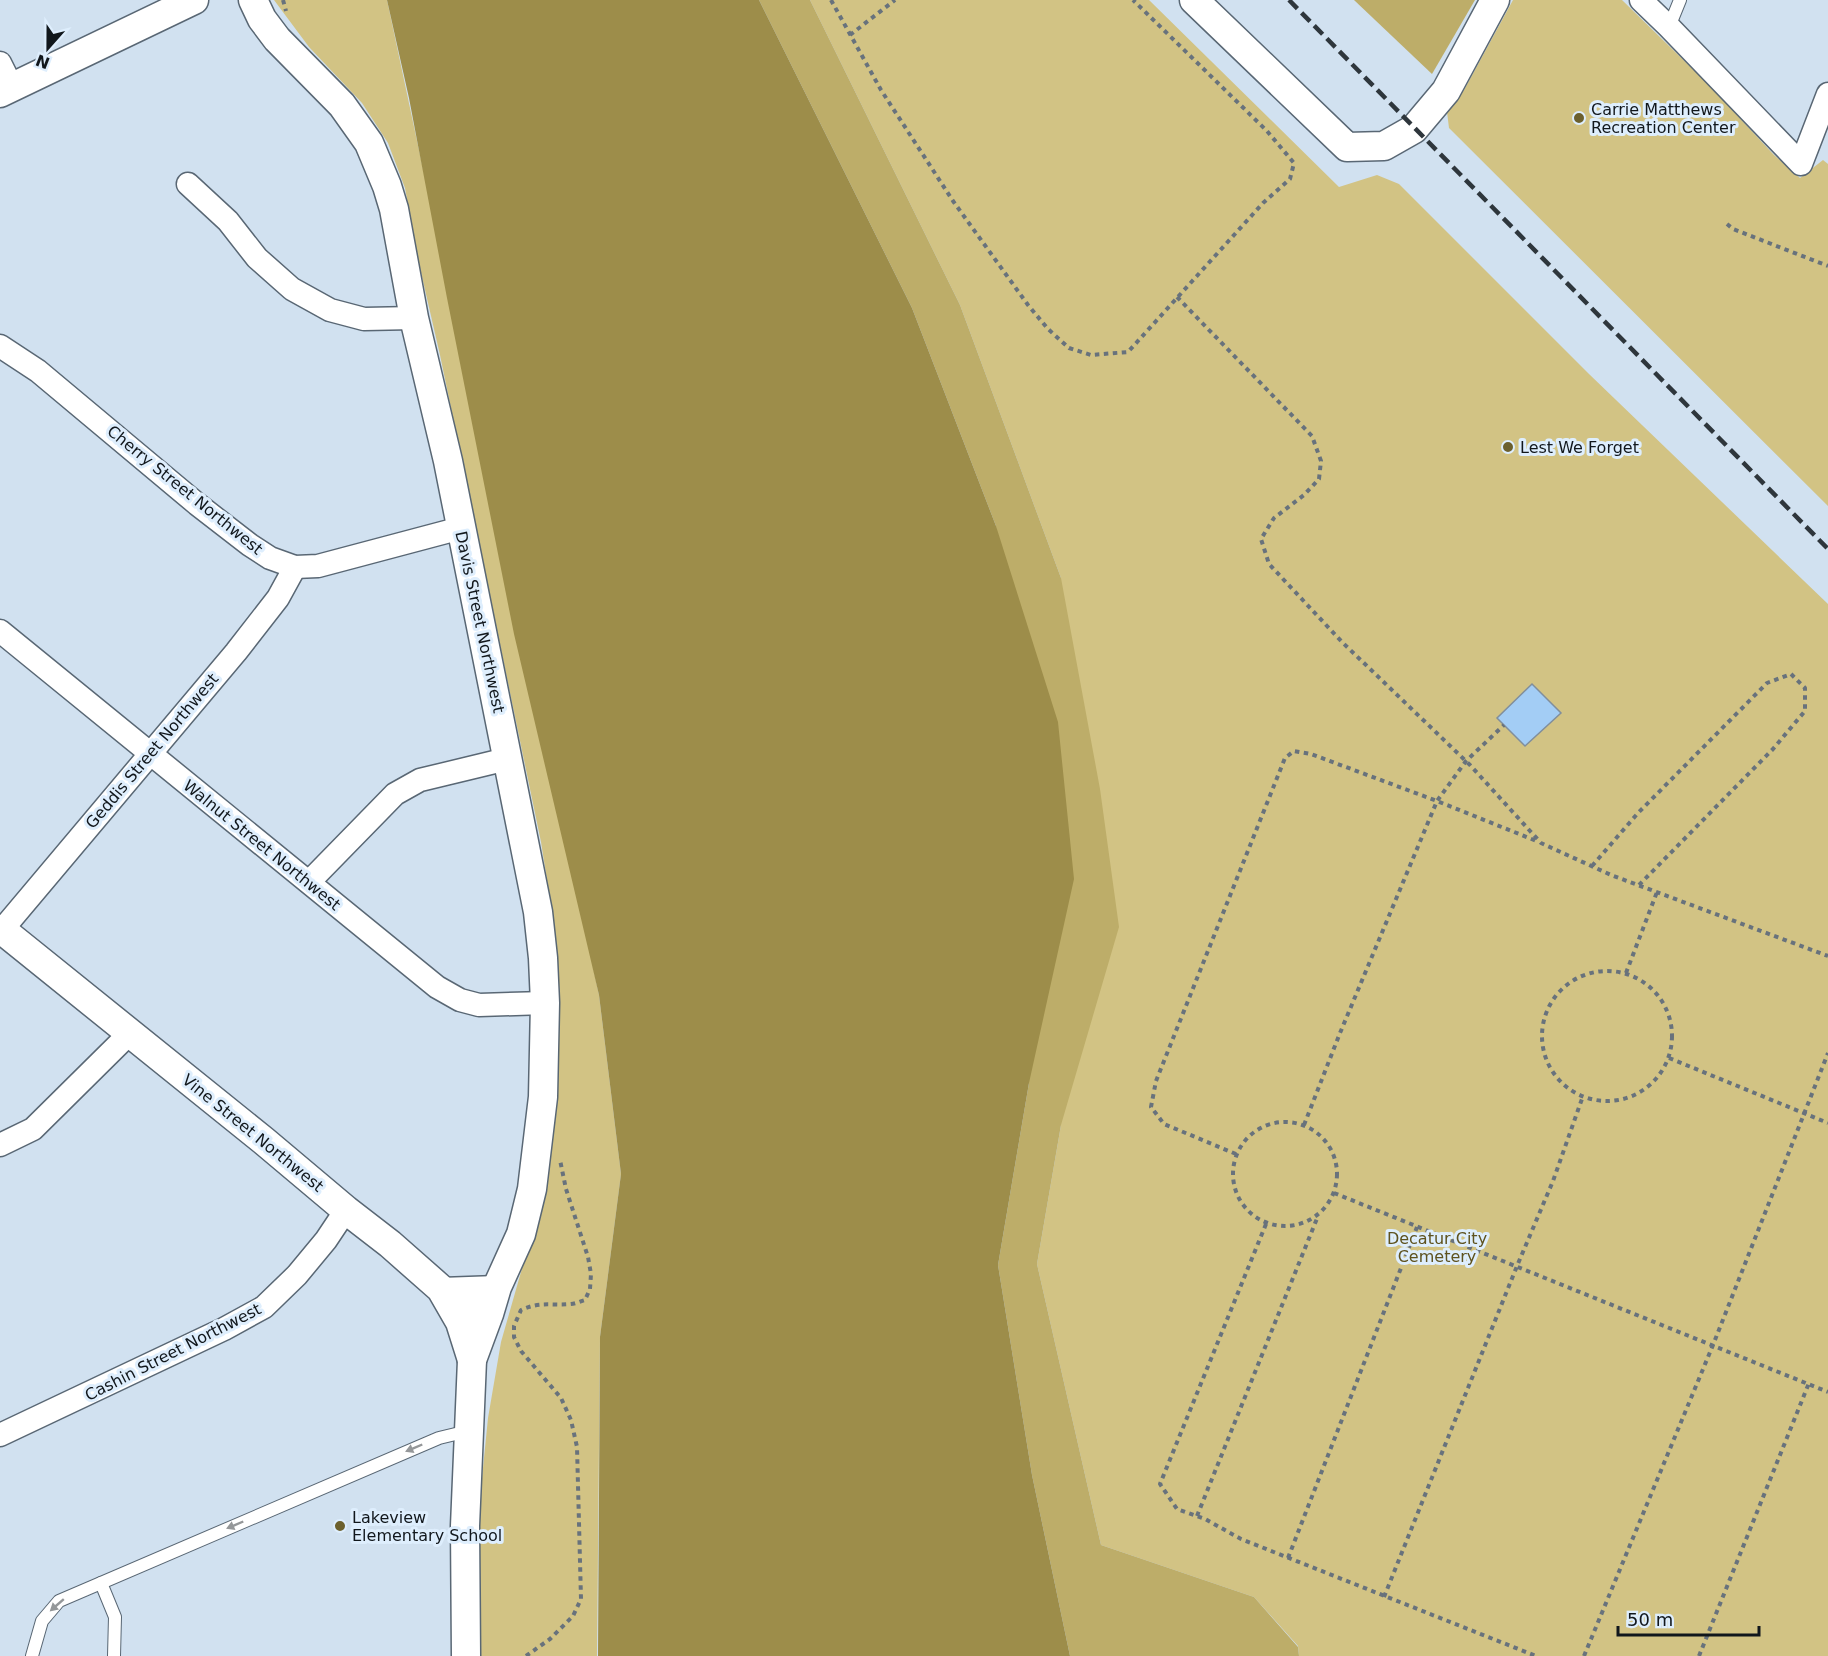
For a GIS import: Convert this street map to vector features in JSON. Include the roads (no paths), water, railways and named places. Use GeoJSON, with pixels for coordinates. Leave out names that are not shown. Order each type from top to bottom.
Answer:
{"type":"FeatureCollection","features":[{"type":"Feature","properties":{"kind":"street"},"geometry":{"type":"LineString","coordinates":[[4,81],[194,0]]}},
{"type":"Feature","properties":{"kind":"street","name":"Davis Street Northwest"},"geometry":{"type":"LineString","coordinates":[[253,0],[262,19],[277,39],[342,105],[369,143],[387,186],[394,209],[414,318],[448,461],[538,912],[545,1003],[543,1096],[532,1189],[521,1233],[497,1287],[472,1360],[465,1526],[466,1656]]}},
{"type":"Feature","properties":{"kind":"street"},"geometry":{"type":"LineString","coordinates":[[1194,0],[1347,147],[1384,146],[1414,129],[1446,91],[1495,0]]}},
{"type":"Feature","properties":{"kind":"street"},"geometry":{"type":"LineString","coordinates":[[1641,0],[1801,164],[1828,94]]}},
{"type":"Feature","properties":{"kind":"street"},"geometry":{"type":"LineString","coordinates":[[188,184],[228,221],[257,258],[292,289],[330,310],[364,319],[414,318]]}},
{"type":"Feature","properties":{"kind":"street","name":"Cherry Street Northwest"},"geometry":{"type":"LineString","coordinates":[[0,346],[38,371],[197,504],[270,558],[295,567],[318,566],[461,528]]}},
{"type":"Feature","properties":{"kind":"street","name":"Geddis Street Northwest"},"geometry":{"type":"LineString","coordinates":[[1,929],[151,754],[278,598],[295,567]]}},
{"type":"Feature","properties":{"kind":"street","name":"Walnut Street Northwest"},"geometry":{"type":"LineString","coordinates":[[0,631],[436,987],[460,1000],[479,1005],[545,1003]]}},
{"type":"Feature","properties":{"kind":"street"},"geometry":{"type":"LineString","coordinates":[[309,882],[395,794],[420,780],[507,759]]}},
{"type":"Feature","properties":{"kind":"street","name":"Vine Street Northwest"},"geometry":{"type":"LineString","coordinates":[[1,929],[390,1244],[441,1289],[460,1322],[472,1360]]}},
{"type":"Feature","properties":{"kind":"street"},"geometry":{"type":"LineString","coordinates":[[0,1145],[33,1129],[130,1034]]}},
{"type":"Feature","properties":{"kind":"street","name":"Cashin Street Northwest"},"geometry":{"type":"LineString","coordinates":[[0,1435],[214,1335],[264,1307],[297,1275],[326,1240],[346,1210]]}},
{"type":"Feature","properties":{"kind":"street"},"geometry":{"type":"LineString","coordinates":[[441,1289],[497,1287]]}},
{"type":"Feature","properties":{"kind":"street"},"geometry":{"type":"LineString","coordinates":[[441,1289],[489,1314]]}},
{"type":"Feature","properties":{"kind":"lane"},"geometry":{"type":"LineString","coordinates":[[1669,27],[1680,0]]}},
{"type":"Feature","properties":{"kind":"lane"},"geometry":{"type":"LineString","coordinates":[[32,1656],[42,1621],[59,1601],[439,1438],[470,1431]]}},
{"type":"Feature","properties":{"kind":"lane"},"geometry":{"type":"LineString","coordinates":[[101,1582],[115,1617],[114,1656]]}},
{"type":"Feature","properties":{"kind":"railway"},"geometry":{"type":"LineString","coordinates":[[1289,0],[1828,549]]}},
{"type":"Feature","properties":{"kind":"place","name":"Carrie Matthews Recreation Center"},"geometry":{"type":"Point","coordinates":[1579,118]}},
{"type":"Feature","properties":{"kind":"place","name":"Lest We Forget"},"geometry":{"type":"Point","coordinates":[1508,447]}},
{"type":"Feature","properties":{"kind":"place","name":"Lakeview Elementary School"},"geometry":{"type":"Point","coordinates":[340,1526]}},
{"type":"Feature","properties":{"kind":"park label","name":"Decatur City Cemetery"},"geometry":{"type":"Point","coordinates":[1437,1247]}}]}
